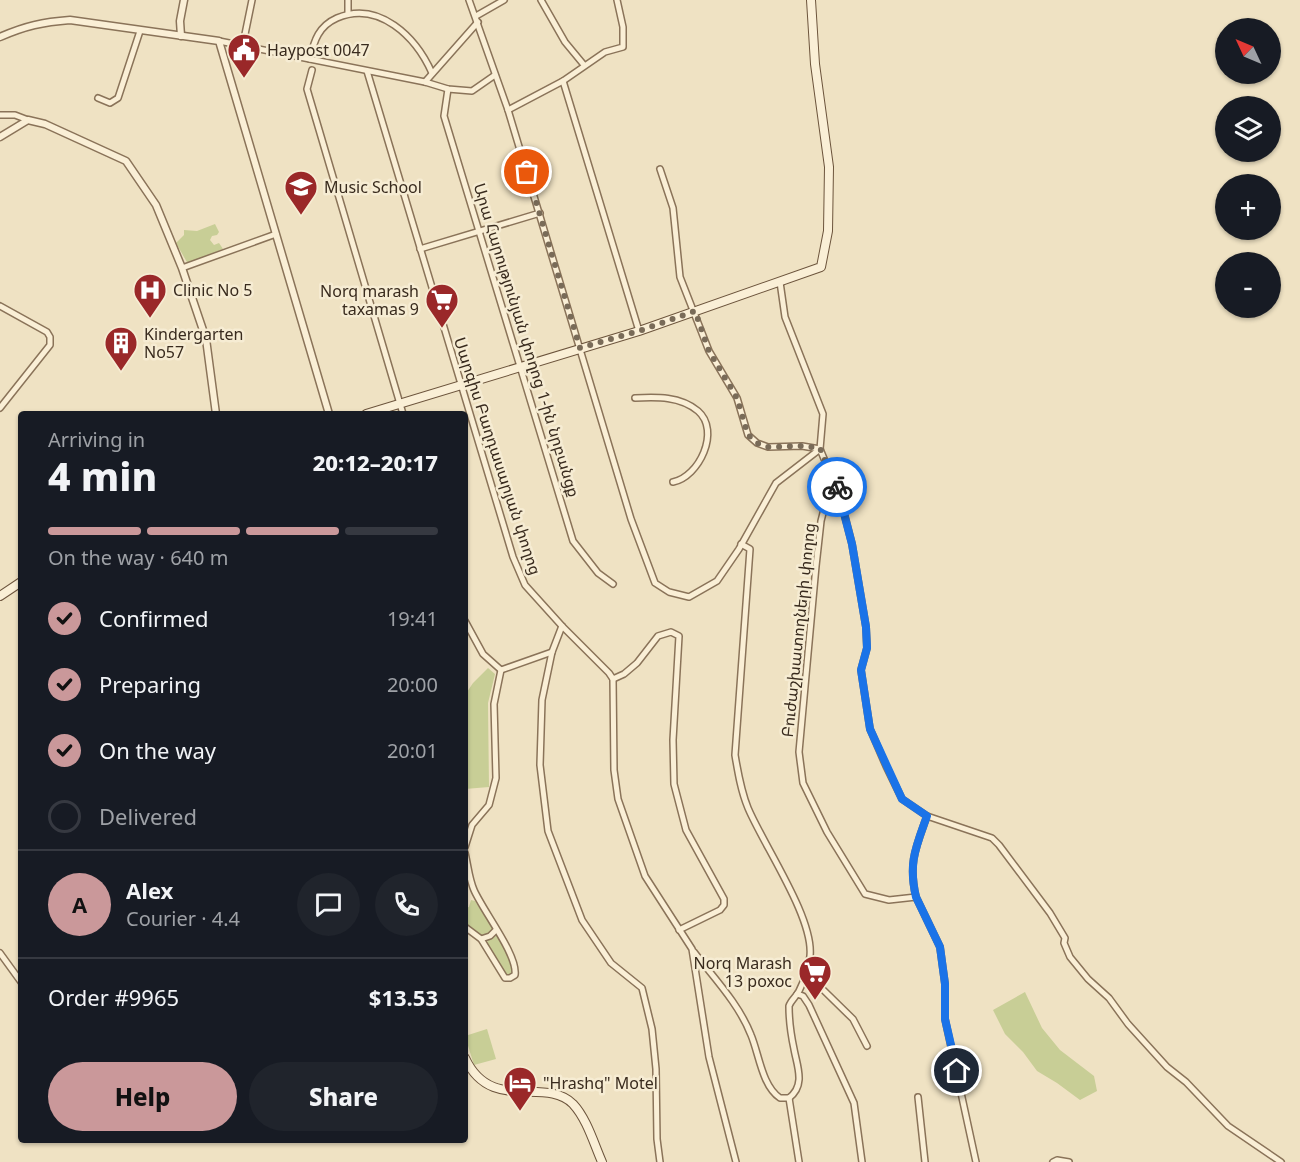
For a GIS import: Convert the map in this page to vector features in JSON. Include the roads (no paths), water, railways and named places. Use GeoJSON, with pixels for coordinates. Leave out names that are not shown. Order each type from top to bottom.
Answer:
{"type":"FeatureCollection","features":[{"type":"Feature","properties":{"kind":"main road"},"geometry":{"type":"LineString","coordinates":[[376,411],[639,331],[821,267],[828,231],[829,167],[815,64],[811,0]]}},
{"type":"Feature","properties":{"kind":"main road"},"geometry":{"type":"LineString","coordinates":[[0,596],[18,584]]}},
{"type":"Feature","properties":{"kind":"main road"},"geometry":{"type":"LineString","coordinates":[[468,1062],[476,1074],[494,1088],[557,1095],[573,1104],[586,1124],[602,1162]]}},
{"type":"Feature","properties":{"kind":"street"},"geometry":{"type":"LineString","coordinates":[[180,36],[184,0]]}},
{"type":"Feature","properties":{"kind":"street"},"geometry":{"type":"LineString","coordinates":[[243,44],[252,0]]}},
{"type":"Feature","properties":{"kind":"street"},"geometry":{"type":"LineString","coordinates":[[348,0],[348,13]]}},
{"type":"Feature","properties":{"kind":"street"},"geometry":{"type":"LineString","coordinates":[[469,0],[508,110],[624,497],[656,583],[669,592],[689,597],[717,581],[776,483],[820,448]]}},
{"type":"Feature","properties":{"kind":"street"},"geometry":{"type":"LineString","coordinates":[[425,82],[477,19],[504,0]]}},
{"type":"Feature","properties":{"kind":"street"},"geometry":{"type":"LineString","coordinates":[[541,0],[565,42],[584,65]]}},
{"type":"Feature","properties":{"kind":"street"},"geometry":{"type":"LineString","coordinates":[[508,110],[563,81],[605,52],[623,47],[623,27],[617,0]]}},
{"type":"Feature","properties":{"kind":"street"},"geometry":{"type":"LineString","coordinates":[[310,59],[313,44],[321,30],[332,21],[348,13],[370,12],[384,18],[417,46],[432,73]]}},
{"type":"Feature","properties":{"kind":"street"},"geometry":{"type":"LineString","coordinates":[[0,37],[25,26],[70,20],[243,44],[425,82],[448,89],[472,91],[495,75]]}},
{"type":"Feature","properties":{"kind":"street"},"geometry":{"type":"LineString","coordinates":[[98,98],[110,103],[118,98],[140,31]]}},
{"type":"Feature","properties":{"kind":"street"},"geometry":{"type":"LineString","coordinates":[[219,41],[329,411]]}},
{"type":"Feature","properties":{"kind":"street"},"geometry":{"type":"LineString","coordinates":[[312,70],[308,89],[402,411]]}},
{"type":"Feature","properties":{"kind":"street","name":"Սարգիս Բաղդասարյան փողոց"},"geometry":{"type":"LineString","coordinates":[[367,71],[468,411]]}},
{"type":"Feature","properties":{"kind":"street"},"geometry":{"type":"LineString","coordinates":[[563,81],[639,331]]}},
{"type":"Feature","properties":{"kind":"street","name":"Արա Հարությունյան փողոց 1-ին նրբանցք"},"geometry":{"type":"LineString","coordinates":[[448,89],[444,116],[573,541],[598,573],[614,584]]}},
{"type":"Feature","properties":{"kind":"street"},"geometry":{"type":"LineString","coordinates":[[0,115],[15,115],[45,124],[126,161],[156,205],[182,268],[206,339],[216,411]]}},
{"type":"Feature","properties":{"kind":"street"},"geometry":{"type":"LineString","coordinates":[[0,137],[28,120]]}},
{"type":"Feature","properties":{"kind":"street"},"geometry":{"type":"LineString","coordinates":[[660,169],[673,208],[680,277],[709,351],[737,398],[748,435],[757,443],[768,447],[820,448]]}},
{"type":"Feature","properties":{"kind":"street"},"geometry":{"type":"LineString","coordinates":[[420,249],[540,213]]}},
{"type":"Feature","properties":{"kind":"street"},"geometry":{"type":"LineString","coordinates":[[182,268],[276,234]]}},
{"type":"Feature","properties":{"kind":"street"},"geometry":{"type":"LineString","coordinates":[[780,282],[785,317],[823,414],[820,448],[838,489],[852,544],[866,627],[867,648],[861,670],[870,729],[902,799],[927,816],[992,838],[1050,913],[1065,938],[1064,943],[1070,957],[1088,980],[1108,998],[1128,1024],[1167,1066],[1186,1082],[1228,1126],[1281,1162]]}},
{"type":"Feature","properties":{"kind":"street"},"geometry":{"type":"LineString","coordinates":[[0,306],[47,332],[50,337],[50,345],[2,400],[0,408]]}},
{"type":"Feature","properties":{"kind":"street"},"geometry":{"type":"LineString","coordinates":[[635,398],[673,399],[692,407],[705,419],[707,438],[699,460],[689,474],[679,481],[672,482]]}},
{"type":"Feature","properties":{"kind":"street","name":"Սարգիս Բաղդասարյան փողոց"},"geometry":{"type":"LineString","coordinates":[[468,412],[513,556],[525,585],[613,679]]}},
{"type":"Feature","properties":{"kind":"street","name":"Բուժաշխատողների փողոց"},"geometry":{"type":"LineString","coordinates":[[832,478],[821,521],[816,566],[799,752],[803,783],[827,832],[865,894],[889,900],[916,897]]}},
{"type":"Feature","properties":{"kind":"street"},"geometry":{"type":"LineString","coordinates":[[679,930],[720,910],[724,905],[724,899],[686,830],[674,784],[673,740],[679,638],[675,632],[658,636],[637,663],[624,675],[613,679],[614,770],[618,799],[645,876],[679,930],[692,950],[741,1014],[771,1090],[780,1098],[789,1098],[796,1091],[799,1079],[789,1009],[790,1002],[797,994],[806,973],[810,956],[810,935],[748,808],[739,782],[736,745],[750,549],[741,544]]}},
{"type":"Feature","properties":{"kind":"street"},"geometry":{"type":"LineString","coordinates":[[468,626],[483,654],[501,670]]}},
{"type":"Feature","properties":{"kind":"street"},"geometry":{"type":"LineString","coordinates":[[561,626],[552,652],[542,700],[540,765],[548,831],[582,920],[611,963],[642,988],[652,1029],[660,1162]]}},
{"type":"Feature","properties":{"kind":"street"},"geometry":{"type":"LineString","coordinates":[[501,670],[552,652]]}},
{"type":"Feature","properties":{"kind":"street"},"geometry":{"type":"LineString","coordinates":[[468,838],[472,825],[489,805],[496,778],[494,704],[501,670]]}},
{"type":"Feature","properties":{"kind":"street"},"geometry":{"type":"LineString","coordinates":[[927,816],[912,857],[916,897],[940,947],[945,984],[945,1019],[976,1162]]}},
{"type":"Feature","properties":{"kind":"street"},"geometry":{"type":"LineString","coordinates":[[468,868],[472,887],[484,911],[511,953],[516,971],[512,977],[504,976],[480,939],[468,929]]}},
{"type":"Feature","properties":{"kind":"street"},"geometry":{"type":"LineString","coordinates":[[480,939],[490,936],[496,930]]}},
{"type":"Feature","properties":{"kind":"street"},"geometry":{"type":"LineString","coordinates":[[692,950],[709,1057],[736,1162]]}},
{"type":"Feature","properties":{"kind":"street"},"geometry":{"type":"LineString","coordinates":[[0,953],[18,978]]}},
{"type":"Feature","properties":{"kind":"street"},"geometry":{"type":"LineString","coordinates":[[806,973],[853,1019],[867,1046]]}},
{"type":"Feature","properties":{"kind":"street"},"geometry":{"type":"LineString","coordinates":[[797,994],[803,996],[810,1005],[854,1103],[862,1162]]}},
{"type":"Feature","properties":{"kind":"street"},"geometry":{"type":"LineString","coordinates":[[918,1097],[925,1162]]}},
{"type":"Feature","properties":{"kind":"street"},"geometry":{"type":"LineString","coordinates":[[789,1098],[799,1162]]}},
{"type":"Feature","properties":{"kind":"street"},"geometry":{"type":"LineString","coordinates":[[1053,1162],[1057,1160],[1069,1162]]}},
{"type":"Feature","properties":{"kind":"place","name":"Haypost 0047"},"geometry":{"type":"Point","coordinates":[244,79]}},
{"type":"Feature","properties":{"kind":"place","name":"Music School"},"geometry":{"type":"Point","coordinates":[301,216]}},
{"type":"Feature","properties":{"kind":"place","name":"Clinic No 5"},"geometry":{"type":"Point","coordinates":[150,319]}},
{"type":"Feature","properties":{"kind":"place","name":"Norq marash taxamas 9"},"geometry":{"type":"Point","coordinates":[442,329]}},
{"type":"Feature","properties":{"kind":"place","name":"Kindergarten No57"},"geometry":{"type":"Point","coordinates":[121,372]}},
{"type":"Feature","properties":{"kind":"place","name":"Norq Marash 13 poxoc"},"geometry":{"type":"Point","coordinates":[815,1001]}},
{"type":"Feature","properties":{"kind":"place","name":"\"Hrashq\" Motel"},"geometry":{"type":"Point","coordinates":[520,1112]}}]}
